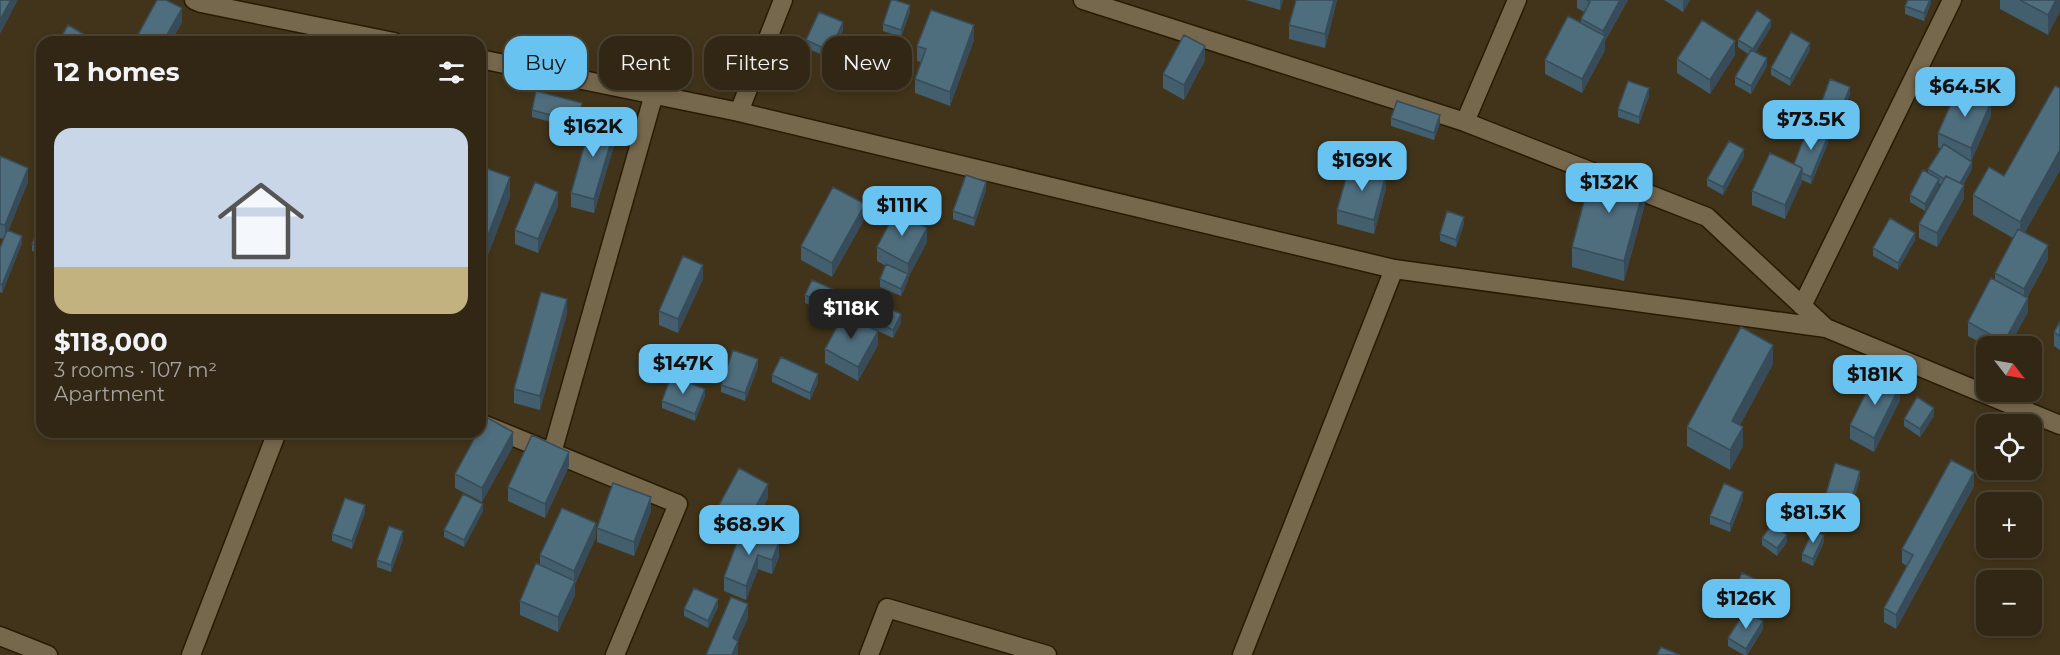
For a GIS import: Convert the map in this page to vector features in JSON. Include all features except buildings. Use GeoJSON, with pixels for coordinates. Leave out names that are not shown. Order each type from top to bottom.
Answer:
{"type":"FeatureCollection","features":[{"type":"Feature","properties":{"kind":"street"},"geometry":{"type":"LineString","coordinates":[[194,0],[364,36]]}},
{"type":"Feature","properties":{"kind":"street"},"geometry":{"type":"LineString","coordinates":[[740,112],[783,0]]}},
{"type":"Feature","properties":{"kind":"street"},"geometry":{"type":"LineString","coordinates":[[1083,0],[1465,122],[1707,217],[1826,328]]}},
{"type":"Feature","properties":{"kind":"street"},"geometry":{"type":"LineString","coordinates":[[1465,122],[1517,0]]}},
{"type":"Feature","properties":{"kind":"street"},"geometry":{"type":"LineString","coordinates":[[1803,306],[1952,0]]}},
{"type":"Feature","properties":{"kind":"street"},"geometry":{"type":"LineString","coordinates":[[486,60],[740,112],[1394,269],[1826,328],[2060,425]]}},
{"type":"Feature","properties":{"kind":"street"},"geometry":{"type":"LineString","coordinates":[[552,453],[654,94]]}},
{"type":"Feature","properties":{"kind":"street"},"geometry":{"type":"LineString","coordinates":[[1242,655],[1394,269]]}},
{"type":"Feature","properties":{"kind":"street"},"geometry":{"type":"LineString","coordinates":[[486,426],[678,504],[615,655]]}},
{"type":"Feature","properties":{"kind":"street"},"geometry":{"type":"LineString","coordinates":[[191,655],[275,438]]}},
{"type":"Feature","properties":{"kind":"street"},"geometry":{"type":"LineString","coordinates":[[869,655],[887,608],[1047,655]]}},
{"type":"Feature","properties":{"kind":"street"},"geometry":{"type":"LineString","coordinates":[[0,636],[48,655]]}}]}
